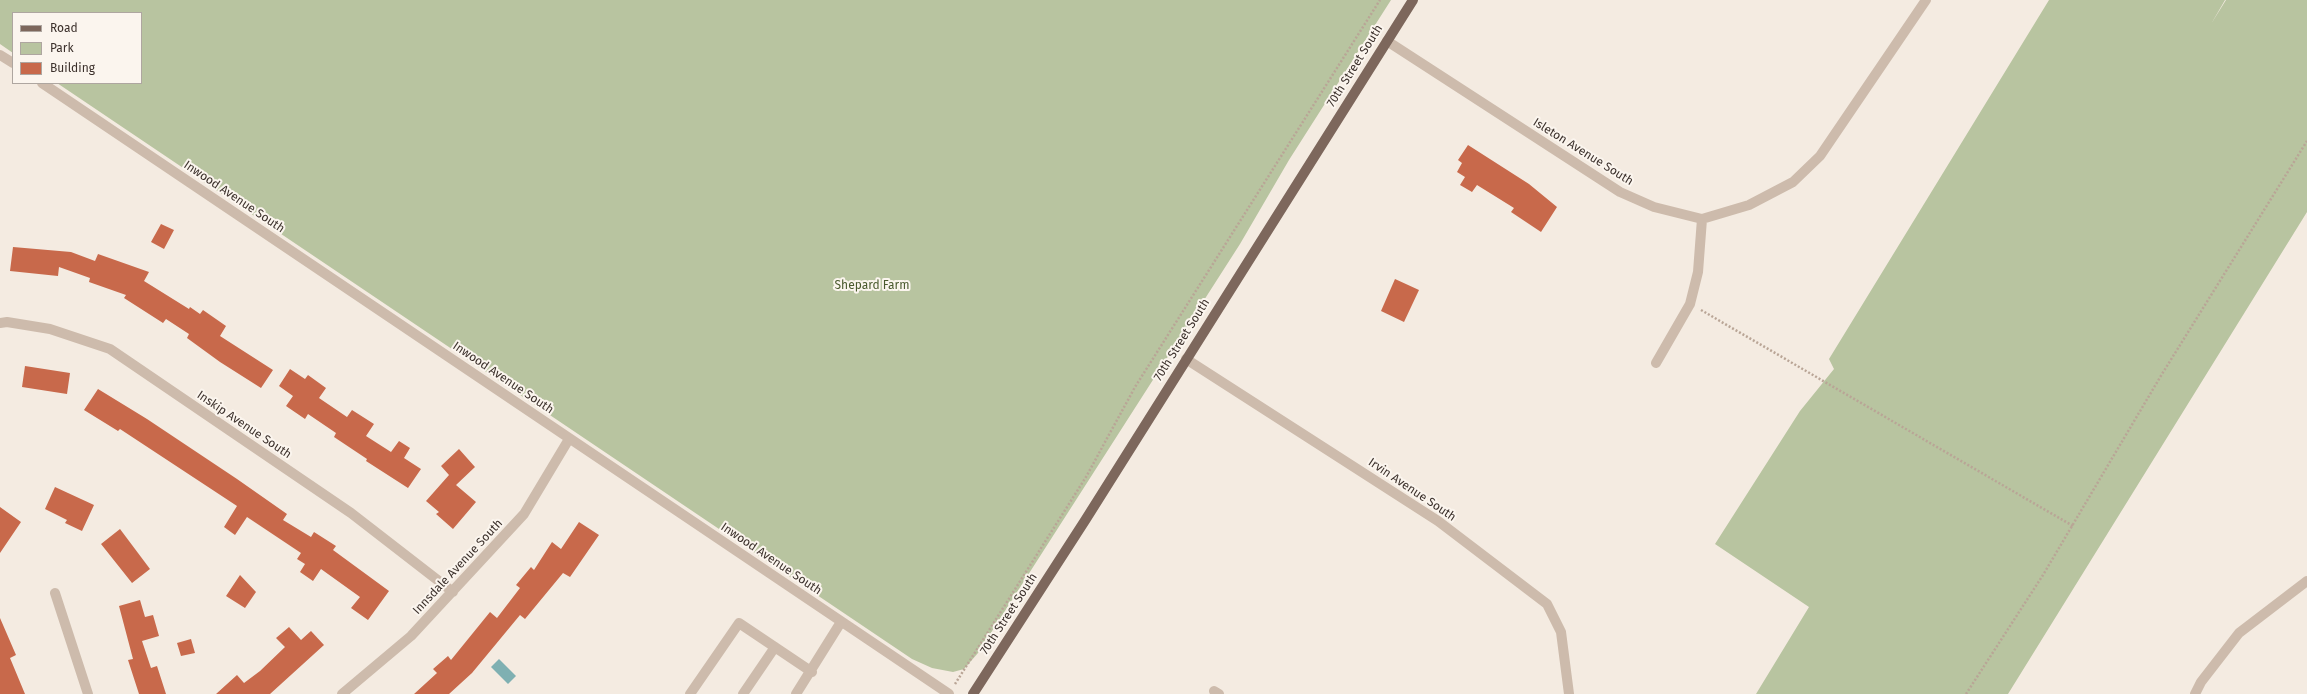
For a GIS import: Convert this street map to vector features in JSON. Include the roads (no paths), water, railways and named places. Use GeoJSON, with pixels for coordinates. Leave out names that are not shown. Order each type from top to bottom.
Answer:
{"type":"FeatureCollection","features":[{"type":"Feature","properties":{"kind":"main road","name":"70th Street South"},"geometry":{"type":"LineString","coordinates":[[973,694],[1086,519],[1413,0]]}},
{"type":"Feature","properties":{"kind":"street"},"geometry":{"type":"LineString","coordinates":[[1656,362],[1690,304],[1698,272],[1702,219],[1749,205],[1793,182],[1820,156],[1926,0]]}},
{"type":"Feature","properties":{"kind":"street","name":"Isleton Avenue South"},"geometry":{"type":"LineString","coordinates":[[1387,41],[1620,192],[1654,207],[1702,219]]}},
{"type":"Feature","properties":{"kind":"street"},"geometry":{"type":"LineString","coordinates":[[0,55],[12,62]]}},
{"type":"Feature","properties":{"kind":"street","name":"Inwood Avenue South"},"geometry":{"type":"LineString","coordinates":[[43,84],[948,694]]}},
{"type":"Feature","properties":{"kind":"street","name":"Inskip Avenue South"},"geometry":{"type":"LineString","coordinates":[[0,323],[7,322],[50,329],[110,349],[351,513],[453,592]]}},
{"type":"Feature","properties":{"kind":"street","name":"Irvin Avenue South"},"geometry":{"type":"LineString","coordinates":[[1186,359],[1438,521],[1547,604],[1561,632],[1568,690]]}},
{"type":"Feature","properties":{"kind":"street","name":"Innsdale Avenue South"},"geometry":{"type":"LineString","coordinates":[[342,694],[411,636],[524,514],[569,439]]}},
{"type":"Feature","properties":{"kind":"street"},"geometry":{"type":"LineString","coordinates":[[2195,694],[2201,682],[2239,633],[2307,581]]}},
{"type":"Feature","properties":{"kind":"street"},"geometry":{"type":"LineString","coordinates":[[55,593],[88,694]]}},
{"type":"Feature","properties":{"kind":"street"},"geometry":{"type":"LineString","coordinates":[[796,694],[812,672],[841,622]]}},
{"type":"Feature","properties":{"kind":"street"},"geometry":{"type":"LineString","coordinates":[[690,694],[739,623],[812,672]]}},
{"type":"Feature","properties":{"kind":"street"},"geometry":{"type":"LineString","coordinates":[[743,694],[775,647]]}},
{"type":"Feature","properties":{"kind":"water"},"geometry":{"type":"Polygon","coordinates":[[[499,659],[516,676],[508,684],[491,667],[499,659]]]}},
{"type":"Feature","properties":{"kind":"park label","name":"Shepard Farm"},"geometry":{"type":"Point","coordinates":[872,286]}}]}
